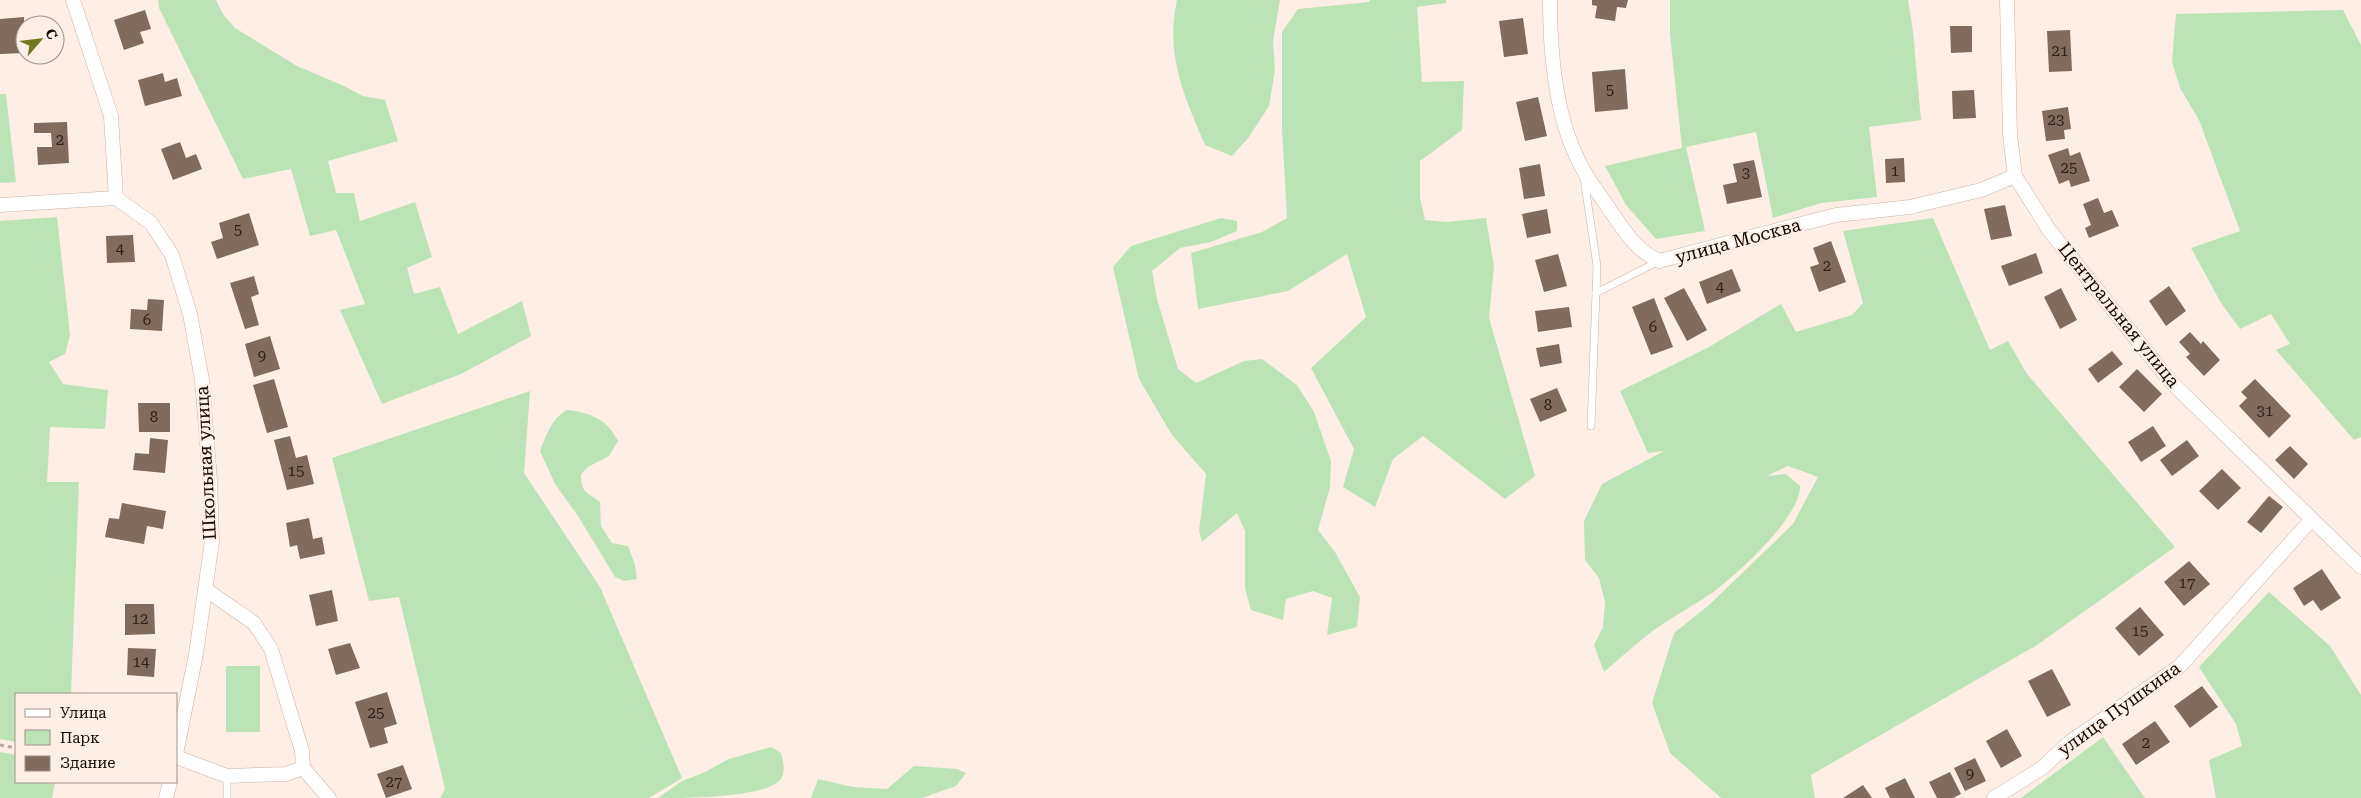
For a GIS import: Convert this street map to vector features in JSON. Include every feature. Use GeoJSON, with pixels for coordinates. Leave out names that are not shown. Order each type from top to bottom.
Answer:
{"type":"FeatureCollection","features":[{"type":"Feature","properties":{"kind":"street"},"geometry":{"type":"LineString","coordinates":[[0,205],[116,198],[111,116],[73,0]]}},
{"type":"Feature","properties":{"kind":"street","name":"улица Москва"},"geometry":{"type":"LineString","coordinates":[[1550,0],[1556,84],[1567,130],[1583,170],[1623,229],[1643,254],[1659,261],[1836,216],[1910,207],[1981,190],[2015,176]]}},
{"type":"Feature","properties":{"kind":"street","name":"Центральная улица"},"geometry":{"type":"LineString","coordinates":[[2006,0],[2010,135],[2015,176],[2049,230],[2170,380],[2361,567]]}},
{"type":"Feature","properties":{"kind":"street","name":"Школьная улица"},"geometry":{"type":"LineString","coordinates":[[116,198],[151,223],[172,255],[190,314],[202,380],[210,480],[212,541],[196,654],[178,746]]}},
{"type":"Feature","properties":{"kind":"street","name":"улица Пушкина"},"geometry":{"type":"LineString","coordinates":[[1994,798],[2042,768],[2070,742],[2180,666],[2312,519]]}},
{"type":"Feature","properties":{"kind":"street"},"geometry":{"type":"LineString","coordinates":[[205,589],[254,623],[271,649],[302,751],[303,768],[329,798]]}},
{"type":"Feature","properties":{"kind":"street"},"geometry":{"type":"LineString","coordinates":[[178,757],[227,776],[286,774],[303,768]]}},
{"type":"Feature","properties":{"kind":"street"},"geometry":{"type":"LineString","coordinates":[[166,798],[170,783]]}},
{"type":"Feature","properties":{"kind":"lane"},"geometry":{"type":"LineString","coordinates":[[1583,170],[1597,266],[1591,426]]}},
{"type":"Feature","properties":{"kind":"lane"},"geometry":{"type":"LineString","coordinates":[[1596,293],[1659,261]]}},
{"type":"Feature","properties":{"kind":"lane"},"geometry":{"type":"LineString","coordinates":[[227,776],[227,798]]}},
{"type":"Feature","properties":{"kind":"path"},"geometry":{"type":"LineString","coordinates":[[0,745],[15,748]]}},
{"type":"Feature","properties":{"kind":"green space"},"geometry":{"type":"Polygon","coordinates":[[[158,0],[216,0],[223,14],[235,28],[297,66],[363,96],[385,100],[398,141],[328,161],[336,193],[354,193],[360,221],[415,202],[432,257],[407,268],[414,294],[440,287],[458,334],[522,301],[531,336],[461,374],[382,404],[340,310],[365,304],[336,230],[310,236],[291,169],[243,179],[159,8],[158,0]]]}},
{"type":"Feature","properties":{"kind":"green space"},"geometry":{"type":"Polygon","coordinates":[[[1177,0],[1280,0],[1273,41],[1275,70],[1269,106],[1249,137],[1232,156],[1205,145],[1184,92],[1175,57],[1173,39],[1177,0]]]}},
{"type":"Feature","properties":{"kind":"green space"},"geometry":{"type":"Polygon","coordinates":[[[1370,0],[1446,0],[1446,3],[1417,7],[1422,82],[1464,81],[1462,130],[1420,161],[1420,197],[1425,220],[1446,222],[1486,218],[1494,266],[1489,318],[1535,476],[1505,499],[1423,436],[1393,459],[1375,507],[1343,487],[1354,449],[1311,368],[1366,317],[1347,254],[1288,291],[1198,309],[1191,253],[1262,232],[1287,218],[1282,130],[1282,32],[1298,9],[1369,2],[1370,0]]]}},
{"type":"Feature","properties":{"kind":"green space"},"geometry":{"type":"Polygon","coordinates":[[[1670,0],[1908,0],[1913,31],[1921,120],[1869,127],[1877,197],[1821,203],[1773,218],[1756,132],[1686,147],[1705,231],[1656,239],[1626,205],[1605,166],[1682,148],[1670,34],[1670,0]]]}},
{"type":"Feature","properties":{"kind":"green space"},"geometry":{"type":"Polygon","coordinates":[[[2343,10],[2361,45],[2361,437],[2354,440],[2276,350],[2290,344],[2271,314],[2240,329],[2221,303],[2191,248],[2240,231],[2199,120],[2180,88],[2172,62],[2176,14],[2343,10]]]}},
{"type":"Feature","properties":{"kind":"green space"},"geometry":{"type":"Polygon","coordinates":[[[0,94],[6,94],[16,182],[0,183],[0,94]]]}},
{"type":"Feature","properties":{"kind":"green space"},"geometry":{"type":"Polygon","coordinates":[[[57,217],[70,335],[65,354],[49,362],[63,384],[108,390],[105,429],[50,427],[47,482],[79,482],[71,693],[15,693],[15,742],[0,739],[0,221],[57,217]]]}},
{"type":"Feature","properties":{"kind":"green space"},"geometry":{"type":"Polygon","coordinates":[[[1221,218],[1237,221],[1237,231],[1211,242],[1180,248],[1152,271],[1157,299],[1178,369],[1196,383],[1244,361],[1262,359],[1297,385],[1314,412],[1331,461],[1330,487],[1318,530],[1335,552],[1360,597],[1357,627],[1327,635],[1332,598],[1313,591],[1286,599],[1283,620],[1251,610],[1245,588],[1245,531],[1237,513],[1202,542],[1199,531],[1206,474],[1172,435],[1139,379],[1113,267],[1131,246],[1221,218]]]}},
{"type":"Feature","properties":{"kind":"green space"},"geometry":{"type":"Polygon","coordinates":[[[1933,218],[1990,350],[2008,341],[2027,374],[2175,547],[2037,645],[1811,775],[1815,798],[1721,798],[1670,753],[1652,703],[1674,633],[1709,605],[1793,524],[1818,477],[1788,466],[1767,476],[1786,474],[1800,486],[1797,499],[1779,529],[1723,585],[1653,631],[1604,672],[1594,645],[1603,627],[1605,602],[1599,578],[1585,560],[1584,521],[1602,484],[1664,451],[1648,453],[1620,391],[1709,347],[1781,304],[1796,332],[1852,315],[1863,303],[1843,231],[1933,218]]]}},
{"type":"Feature","properties":{"kind":"green space"},"geometry":{"type":"Polygon","coordinates":[[[530,391],[524,473],[600,587],[682,778],[649,798],[440,798],[445,789],[399,597],[369,601],[332,458],[530,391]]]}},
{"type":"Feature","properties":{"kind":"green space"},"geometry":{"type":"Polygon","coordinates":[[[567,410],[597,418],[609,427],[618,441],[609,456],[588,467],[581,474],[581,480],[585,491],[600,502],[601,526],[612,543],[628,546],[635,565],[637,579],[624,581],[615,577],[578,516],[555,484],[540,451],[553,422],[567,410]]]}},
{"type":"Feature","properties":{"kind":"green space"},"geometry":{"type":"Polygon","coordinates":[[[2269,592],[2330,646],[2361,695],[2361,798],[2216,798],[2209,760],[2242,746],[2236,724],[2199,667],[2269,592]]]}},
{"type":"Feature","properties":{"kind":"green space"},"geometry":{"type":"Polygon","coordinates":[[[226,666],[260,666],[260,732],[226,732],[226,666]]]}},
{"type":"Feature","properties":{"kind":"green space"},"geometry":{"type":"Polygon","coordinates":[[[2103,737],[2145,798],[2021,798],[2103,737]]]}},
{"type":"Feature","properties":{"kind":"green space"},"geometry":{"type":"Polygon","coordinates":[[[771,747],[781,753],[784,766],[781,779],[773,785],[759,790],[724,796],[658,798],[682,781],[703,773],[729,759],[771,747]]]}},
{"type":"Feature","properties":{"kind":"green space"},"geometry":{"type":"Polygon","coordinates":[[[0,752],[15,755],[15,783],[55,783],[52,798],[0,798],[0,752]]]}},
{"type":"Feature","properties":{"kind":"green space"},"geometry":{"type":"Polygon","coordinates":[[[914,766],[957,769],[966,773],[956,786],[922,798],[811,798],[818,779],[853,787],[887,789],[914,766]]]}},
{"type":"Feature","properties":{"kind":"building"},"geometry":{"type":"Polygon","coordinates":[[[1592,0],[1628,0],[1626,8],[1617,7],[1615,21],[1595,18],[1597,6],[1592,5],[1592,0]]]}},
{"type":"Feature","properties":{"kind":"building"},"geometry":{"type":"Polygon","coordinates":[[[145,10],[151,29],[140,32],[144,43],[124,50],[114,20],[145,10]]]}},
{"type":"Feature","properties":{"kind":"building"},"geometry":{"type":"Polygon","coordinates":[[[15,18],[15,53],[0,54],[0,19],[15,18]]]}},
{"type":"Feature","properties":{"kind":"building"},"geometry":{"type":"Polygon","coordinates":[[[1523,18],[1528,54],[1504,57],[1499,21],[1523,18]]]}},
{"type":"Feature","properties":{"kind":"building"},"geometry":{"type":"Polygon","coordinates":[[[1950,26],[1972,26],[1972,52],[1951,53],[1950,26]]]}},
{"type":"Feature","properties":{"kind":"building"},"geometry":{"type":"Polygon","coordinates":[[[2070,30],[2072,71],[2049,72],[2047,31],[2070,30]]]}},
{"type":"Feature","properties":{"kind":"building"},"geometry":{"type":"Polygon","coordinates":[[[1625,69],[1628,109],[1595,112],[1592,72],[1625,69]]]}},
{"type":"Feature","properties":{"kind":"building"},"geometry":{"type":"Polygon","coordinates":[[[163,73],[165,82],[177,78],[182,96],[145,106],[138,80],[163,73]]]}},
{"type":"Feature","properties":{"kind":"building"},"geometry":{"type":"Polygon","coordinates":[[[1974,90],[1976,118],[1953,119],[1952,91],[1974,90]]]}},
{"type":"Feature","properties":{"kind":"building"},"geometry":{"type":"Polygon","coordinates":[[[1538,97],[1547,136],[1525,141],[1516,102],[1538,97]]]}},
{"type":"Feature","properties":{"kind":"building"},"geometry":{"type":"Polygon","coordinates":[[[2068,107],[2071,129],[2064,130],[2065,139],[2046,141],[2042,111],[2068,107]]]}},
{"type":"Feature","properties":{"kind":"building"},"geometry":{"type":"Polygon","coordinates":[[[67,122],[69,163],[38,165],[37,147],[52,147],[51,133],[34,133],[34,123],[67,122]]]}},
{"type":"Feature","properties":{"kind":"building"},"geometry":{"type":"Polygon","coordinates":[[[180,142],[186,158],[196,154],[202,169],[173,180],[161,149],[180,142]]]}},
{"type":"Feature","properties":{"kind":"building"},"geometry":{"type":"Polygon","coordinates":[[[2068,148],[2070,156],[2080,152],[2090,181],[2071,187],[2069,180],[2059,184],[2048,155],[2068,148]]]}},
{"type":"Feature","properties":{"kind":"building"},"geometry":{"type":"Polygon","coordinates":[[[1904,158],[1905,182],[1886,183],[1885,159],[1904,158]]]}},
{"type":"Feature","properties":{"kind":"building"},"geometry":{"type":"Polygon","coordinates":[[[1754,160],[1762,197],[1727,204],[1723,185],[1737,182],[1733,164],[1754,160]]]}},
{"type":"Feature","properties":{"kind":"building"},"geometry":{"type":"Polygon","coordinates":[[[1540,164],[1545,196],[1524,199],[1519,168],[1540,164]]]}},
{"type":"Feature","properties":{"kind":"building"},"geometry":{"type":"Polygon","coordinates":[[[2098,198],[2104,213],[2112,210],[2119,226],[2089,238],[2085,228],[2091,225],[2083,204],[2098,198]]]}},
{"type":"Feature","properties":{"kind":"building"},"geometry":{"type":"Polygon","coordinates":[[[2005,205],[2012,236],[1991,240],[1984,209],[2005,205]]]}},
{"type":"Feature","properties":{"kind":"building"},"geometry":{"type":"Polygon","coordinates":[[[1547,209],[1551,233],[1527,238],[1522,214],[1547,209]]]}},
{"type":"Feature","properties":{"kind":"building"},"geometry":{"type":"Polygon","coordinates":[[[249,213],[259,245],[217,259],[211,242],[223,238],[219,223],[249,213]]]}},
{"type":"Feature","properties":{"kind":"building"},"geometry":{"type":"Polygon","coordinates":[[[133,235],[135,262],[107,263],[106,236],[133,235]]]}},
{"type":"Feature","properties":{"kind":"building"},"geometry":{"type":"Polygon","coordinates":[[[1831,241],[1846,282],[1819,292],[1810,267],[1819,264],[1813,248],[1831,241]]]}},
{"type":"Feature","properties":{"kind":"building"},"geometry":{"type":"Polygon","coordinates":[[[2036,253],[2043,273],[2009,286],[2001,266],[2036,253]]]}},
{"type":"Feature","properties":{"kind":"building"},"geometry":{"type":"Polygon","coordinates":[[[1558,254],[1567,286],[1544,292],[1535,260],[1558,254]]]}},
{"type":"Feature","properties":{"kind":"building"},"geometry":{"type":"Polygon","coordinates":[[[1732,269],[1741,291],[1707,304],[1699,282],[1732,269]]]}},
{"type":"Feature","properties":{"kind":"building"},"geometry":{"type":"Polygon","coordinates":[[[254,276],[259,294],[251,297],[259,325],[245,329],[230,283],[254,276]]]}},
{"type":"Feature","properties":{"kind":"building"},"geometry":{"type":"Polygon","coordinates":[[[2169,286],[2186,311],[2166,326],[2149,301],[2169,286]]]}},
{"type":"Feature","properties":{"kind":"building"},"geometry":{"type":"Polygon","coordinates":[[[1684,288],[1707,330],[1687,341],[1664,298],[1684,288]]]}},
{"type":"Feature","properties":{"kind":"building"},"geometry":{"type":"Polygon","coordinates":[[[2061,288],[2077,320],[2060,329],[2044,297],[2061,288]]]}},
{"type":"Feature","properties":{"kind":"building"},"geometry":{"type":"Polygon","coordinates":[[[1654,298],[1673,347],[1651,355],[1632,307],[1654,298]]]}},
{"type":"Feature","properties":{"kind":"building"},"geometry":{"type":"Polygon","coordinates":[[[148,299],[164,300],[162,331],[130,329],[131,309],[147,310],[148,299]]]}},
{"type":"Feature","properties":{"kind":"building"},"geometry":{"type":"Polygon","coordinates":[[[1569,307],[1572,327],[1538,332],[1535,311],[1569,307]]]}},
{"type":"Feature","properties":{"kind":"building"},"geometry":{"type":"Polygon","coordinates":[[[2190,332],[2201,344],[2203,341],[2220,360],[2204,376],[2186,357],[2190,354],[2179,342],[2190,332]]]}},
{"type":"Feature","properties":{"kind":"building"},"geometry":{"type":"Polygon","coordinates":[[[270,336],[280,369],[254,377],[245,344],[270,336]]]}},
{"type":"Feature","properties":{"kind":"building"},"geometry":{"type":"Polygon","coordinates":[[[1559,344],[1562,363],[1540,367],[1536,348],[1559,344]]]}},
{"type":"Feature","properties":{"kind":"building"},"geometry":{"type":"Polygon","coordinates":[[[2112,351],[2123,364],[2098,383],[2088,369],[2112,351]]]}},
{"type":"Feature","properties":{"kind":"building"},"geometry":{"type":"Polygon","coordinates":[[[2137,369],[2162,394],[2144,412],[2119,387],[2137,369]]]}},
{"type":"Feature","properties":{"kind":"building"},"geometry":{"type":"Polygon","coordinates":[[[274,379],[288,427],[267,433],[253,385],[274,379]]]}},
{"type":"Feature","properties":{"kind":"building"},"geometry":{"type":"Polygon","coordinates":[[[2255,379],[2291,416],[2269,438],[2239,406],[2247,398],[2241,392],[2255,379]]]}},
{"type":"Feature","properties":{"kind":"building"},"geometry":{"type":"Polygon","coordinates":[[[1557,388],[1567,411],[1540,422],[1530,399],[1557,388]]]}},
{"type":"Feature","properties":{"kind":"building"},"geometry":{"type":"Polygon","coordinates":[[[138,403],[170,403],[170,432],[139,432],[138,403]]]}},
{"type":"Feature","properties":{"kind":"building"},"geometry":{"type":"Polygon","coordinates":[[[2153,426],[2166,446],[2141,462],[2128,442],[2153,426]]]}},
{"type":"Feature","properties":{"kind":"building"},"geometry":{"type":"Polygon","coordinates":[[[290,436],[296,458],[307,455],[314,484],[287,490],[274,440],[290,436]]]}},
{"type":"Feature","properties":{"kind":"building"},"geometry":{"type":"Polygon","coordinates":[[[150,438],[168,440],[165,473],[133,470],[135,453],[149,454],[150,438]]]}},
{"type":"Feature","properties":{"kind":"building"},"geometry":{"type":"Polygon","coordinates":[[[2187,440],[2199,456],[2172,476],[2160,460],[2187,440]]]}},
{"type":"Feature","properties":{"kind":"building"},"geometry":{"type":"Polygon","coordinates":[[[2290,446],[2308,464],[2294,479],[2275,460],[2290,446]]]}},
{"type":"Feature","properties":{"kind":"building"},"geometry":{"type":"Polygon","coordinates":[[[2222,469],[2241,488],[2218,510],[2199,491],[2222,469]]]}},
{"type":"Feature","properties":{"kind":"building"},"geometry":{"type":"Polygon","coordinates":[[[2269,496],[2283,507],[2261,533],[2247,522],[2269,496]]]}},
{"type":"Feature","properties":{"kind":"building"},"geometry":{"type":"Polygon","coordinates":[[[122,503],[166,511],[163,529],[147,526],[144,544],[105,537],[109,518],[119,519],[122,503]]]}},
{"type":"Feature","properties":{"kind":"building"},"geometry":{"type":"Polygon","coordinates":[[[309,518],[313,539],[322,537],[325,554],[300,559],[297,545],[290,547],[286,523],[309,518]]]}},
{"type":"Feature","properties":{"kind":"building"},"geometry":{"type":"Polygon","coordinates":[[[2189,561],[2210,584],[2184,606],[2164,582],[2189,561]]]}},
{"type":"Feature","properties":{"kind":"building"},"geometry":{"type":"Polygon","coordinates":[[[2322,569],[2341,598],[2321,611],[2313,600],[2304,606],[2293,588],[2322,569]]]}},
{"type":"Feature","properties":{"kind":"building"},"geometry":{"type":"Polygon","coordinates":[[[332,590],[338,621],[316,626],[309,595],[332,590]]]}},
{"type":"Feature","properties":{"kind":"building"},"geometry":{"type":"Polygon","coordinates":[[[125,604],[154,604],[155,634],[125,635],[125,604]]]}},
{"type":"Feature","properties":{"kind":"building"},"geometry":{"type":"Polygon","coordinates":[[[2140,607],[2164,635],[2139,656],[2115,628],[2140,607]]]}},
{"type":"Feature","properties":{"kind":"building"},"geometry":{"type":"Polygon","coordinates":[[[350,643],[360,668],[336,675],[328,649],[350,643]]]}},
{"type":"Feature","properties":{"kind":"building"},"geometry":{"type":"Polygon","coordinates":[[[128,648],[156,649],[154,677],[127,675],[128,648]]]}},
{"type":"Feature","properties":{"kind":"building"},"geometry":{"type":"Polygon","coordinates":[[[2052,669],[2071,705],[2047,717],[2028,681],[2052,669]]]}},
{"type":"Feature","properties":{"kind":"building"},"geometry":{"type":"Polygon","coordinates":[[[2202,686],[2218,707],[2190,728],[2174,706],[2202,686]]]}},
{"type":"Feature","properties":{"kind":"building"},"geometry":{"type":"Polygon","coordinates":[[[387,692],[397,724],[384,728],[388,743],[370,748],[355,702],[387,692]]]}},
{"type":"Feature","properties":{"kind":"building"},"geometry":{"type":"Polygon","coordinates":[[[2155,721],[2170,742],[2136,765],[2122,744],[2155,721]]]}},
{"type":"Feature","properties":{"kind":"building"},"geometry":{"type":"Polygon","coordinates":[[[2007,729],[2022,756],[2001,768],[1986,741],[2007,729]]]}},
{"type":"Feature","properties":{"kind":"building"},"geometry":{"type":"Polygon","coordinates":[[[1975,758],[1986,781],[1965,791],[1954,768],[1975,758]]]}},
{"type":"Feature","properties":{"kind":"building"},"geometry":{"type":"Polygon","coordinates":[[[403,765],[412,789],[386,798],[377,774],[403,765]]]}},
{"type":"Feature","properties":{"kind":"building"},"geometry":{"type":"Polygon","coordinates":[[[1950,772],[1961,794],[1953,798],[1937,798],[1929,782],[1950,772]]]}},
{"type":"Feature","properties":{"kind":"building"},"geometry":{"type":"Polygon","coordinates":[[[1905,778],[1915,798],[1890,798],[1885,788],[1905,778]]]}},
{"type":"Feature","properties":{"kind":"building"},"geometry":{"type":"Polygon","coordinates":[[[1863,785],[1872,798],[1843,798],[1863,785]]]}}]}
